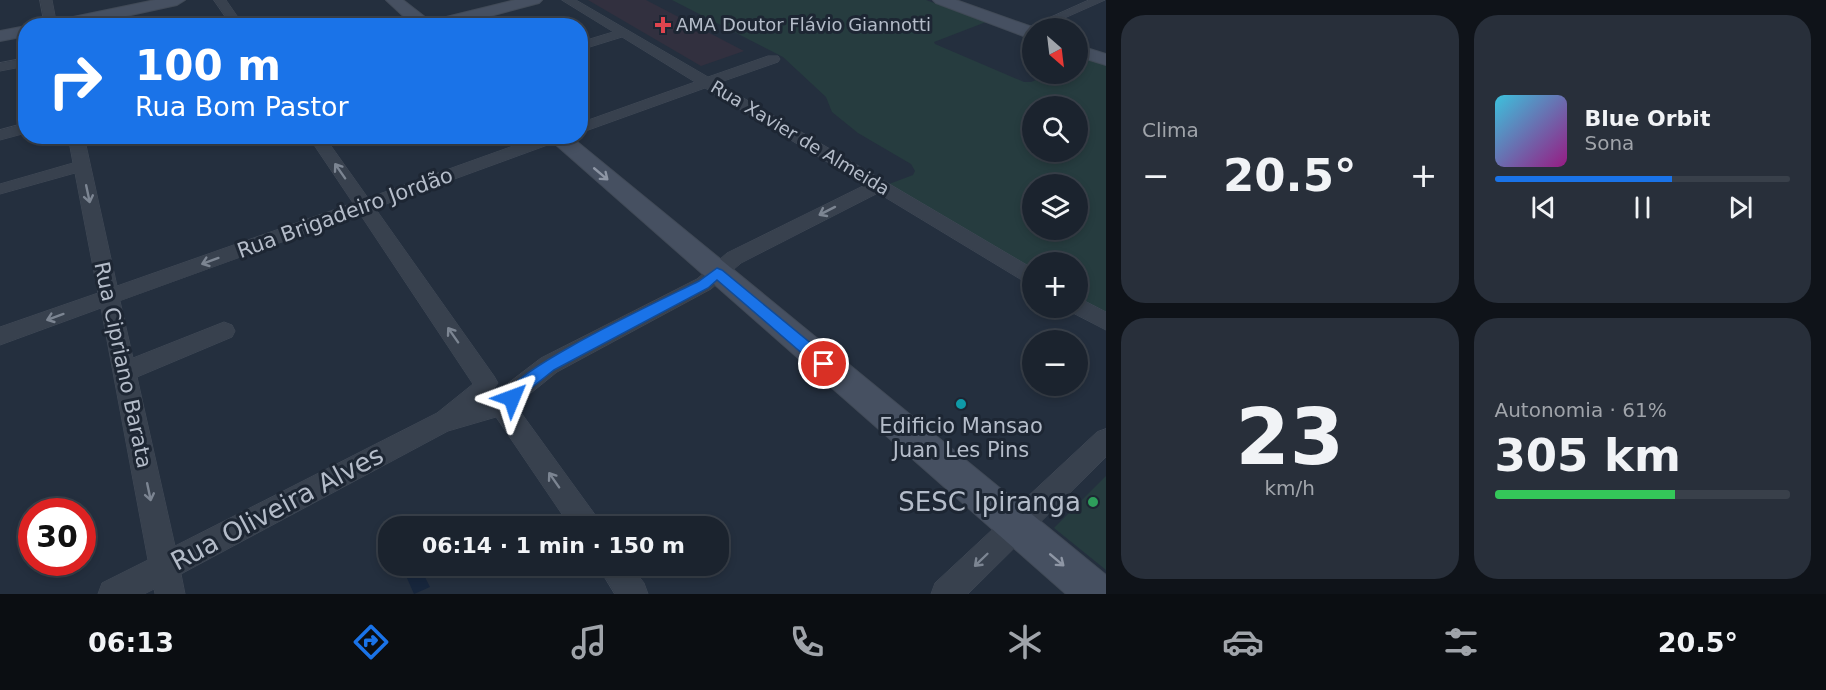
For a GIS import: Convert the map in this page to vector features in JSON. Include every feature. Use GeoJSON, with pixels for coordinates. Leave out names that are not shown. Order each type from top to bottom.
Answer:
{"type":"FeatureCollection","features":[{"type":"Feature","properties":{"kind":"main road"},"geometry":{"type":"LineString","coordinates":[[90,18],[177,0]]}},
{"type":"Feature","properties":{"kind":"main road"},"geometry":{"type":"LineString","coordinates":[[394,0],[415,18]]}},
{"type":"Feature","properties":{"kind":"main road"},"geometry":{"type":"LineString","coordinates":[[463,18],[534,0]]}},
{"type":"Feature","properties":{"kind":"main road"},"geometry":{"type":"LineString","coordinates":[[941,0],[1022,26]]}},
{"type":"Feature","properties":{"kind":"main road"},"geometry":{"type":"LineString","coordinates":[[963,0],[1022,25]]}},
{"type":"Feature","properties":{"kind":"main road"},"geometry":{"type":"LineString","coordinates":[[0,36],[18,33]]}},
{"type":"Feature","properties":{"kind":"main road"},"geometry":{"type":"LineString","coordinates":[[1088,45],[1106,51]]}},
{"type":"Feature","properties":{"kind":"main road"},"geometry":{"type":"LineString","coordinates":[[1088,54],[1106,60]]}},
{"type":"Feature","properties":{"kind":"main road"},"geometry":{"type":"LineString","coordinates":[[565,144],[1097,594]]}},
{"type":"Feature","properties":{"kind":"street"},"geometry":{"type":"LineString","coordinates":[[46,0],[50,18]]}},
{"type":"Feature","properties":{"kind":"street"},"geometry":{"type":"LineString","coordinates":[[220,0],[232,18]]}},
{"type":"Feature","properties":{"kind":"street","name":"Rua Xavier de Almeida"},"geometry":{"type":"LineString","coordinates":[[568,0],[880,184],[1022,271]]}},
{"type":"Feature","properties":{"kind":"street"},"geometry":{"type":"LineString","coordinates":[[1060,18],[1099,0]]}},
{"type":"Feature","properties":{"kind":"street"},"geometry":{"type":"LineString","coordinates":[[588,44],[623,33]]}},
{"type":"Feature","properties":{"kind":"street"},"geometry":{"type":"LineString","coordinates":[[588,125],[773,59]]}},
{"type":"Feature","properties":{"kind":"street"},"geometry":{"type":"LineString","coordinates":[[0,67],[18,64]]}},
{"type":"Feature","properties":{"kind":"street"},"geometry":{"type":"LineString","coordinates":[[0,135],[18,130]]}},
{"type":"Feature","properties":{"kind":"street","name":"Rua Cipriano Barata"},"geometry":{"type":"LineString","coordinates":[[78,144],[170,594]]}},
{"type":"Feature","properties":{"kind":"street"},"geometry":{"type":"LineString","coordinates":[[321,144],[579,516]]}},
{"type":"Feature","properties":{"kind":"street","name":"Rua Brigadeiro Jordão"},"geometry":{"type":"LineString","coordinates":[[111,304],[131,289],[367,211],[387,198],[537,144]]}},
{"type":"Feature","properties":{"kind":"street"},"geometry":{"type":"LineString","coordinates":[[0,189],[82,166]]}},
{"type":"Feature","properties":{"kind":"street","name":"Rua Oliveira Alves"},"geometry":{"type":"LineString","coordinates":[[113,594],[704,284],[734,258],[880,184]]}},
{"type":"Feature","properties":{"kind":"street"},"geometry":{"type":"LineString","coordinates":[[0,336],[111,304]]}},
{"type":"Feature","properties":{"kind":"street"},"geometry":{"type":"LineString","coordinates":[[1088,311],[1106,322]]}},
{"type":"Feature","properties":{"kind":"street"},"geometry":{"type":"LineString","coordinates":[[124,372],[224,331]]}},
{"type":"Feature","properties":{"kind":"street"},"geometry":{"type":"LineString","coordinates":[[946,594],[1106,440]]}},
{"type":"Feature","properties":{"kind":"street"},"geometry":{"type":"LineString","coordinates":[[620,576],[633,594]]}},
{"type":"Feature","properties":{"kind":"shaded area","name":"AMA Doutor Flávio Giannotti"},"geometry":{"type":"Polygon","coordinates":[[[588,0],[646,0],[744,51],[701,66],[588,0]]]}},
{"type":"Feature","properties":{"kind":"green space"},"geometry":{"type":"Polygon","coordinates":[[[672,0],[926,0],[986,22],[934,42],[935,44],[1022,81],[1022,84],[1088,84],[1088,58],[1106,65],[1106,316],[1088,305],[1088,252],[1022,252],[1022,266],[889,184],[913,175],[915,171],[911,164],[858,133],[832,112],[826,97],[783,57],[672,0]]]}},
{"type":"Feature","properties":{"kind":"green space","name":"SESC Ipiranga"},"geometry":{"type":"Polygon","coordinates":[[[1106,476],[1106,570],[1054,528],[1106,476]]]}},
{"type":"Feature","properties":{"kind":"water"},"geometry":{"type":"Polygon","coordinates":[[[406,576],[424,576],[430,587],[414,594],[406,576]]]}},
{"type":"Feature","properties":{"kind":"place","name":"AMA Doutor Flávio Giannotti"},"geometry":{"type":"Point","coordinates":[663,25]}},
{"type":"Feature","properties":{"kind":"place","name":"Edificio Mansao Juan Les Pins"},"geometry":{"type":"Point","coordinates":[961,404]}},
{"type":"Feature","properties":{"kind":"place","name":"SESC Ipiranga"},"geometry":{"type":"Point","coordinates":[1093,502]}},
{"type":"Feature","properties":{"kind":"route"},"geometry":{"type":"LineString","coordinates":[[512,398],[512,394],[549,365],[704,284],[717,273],[824,364]]}}]}
